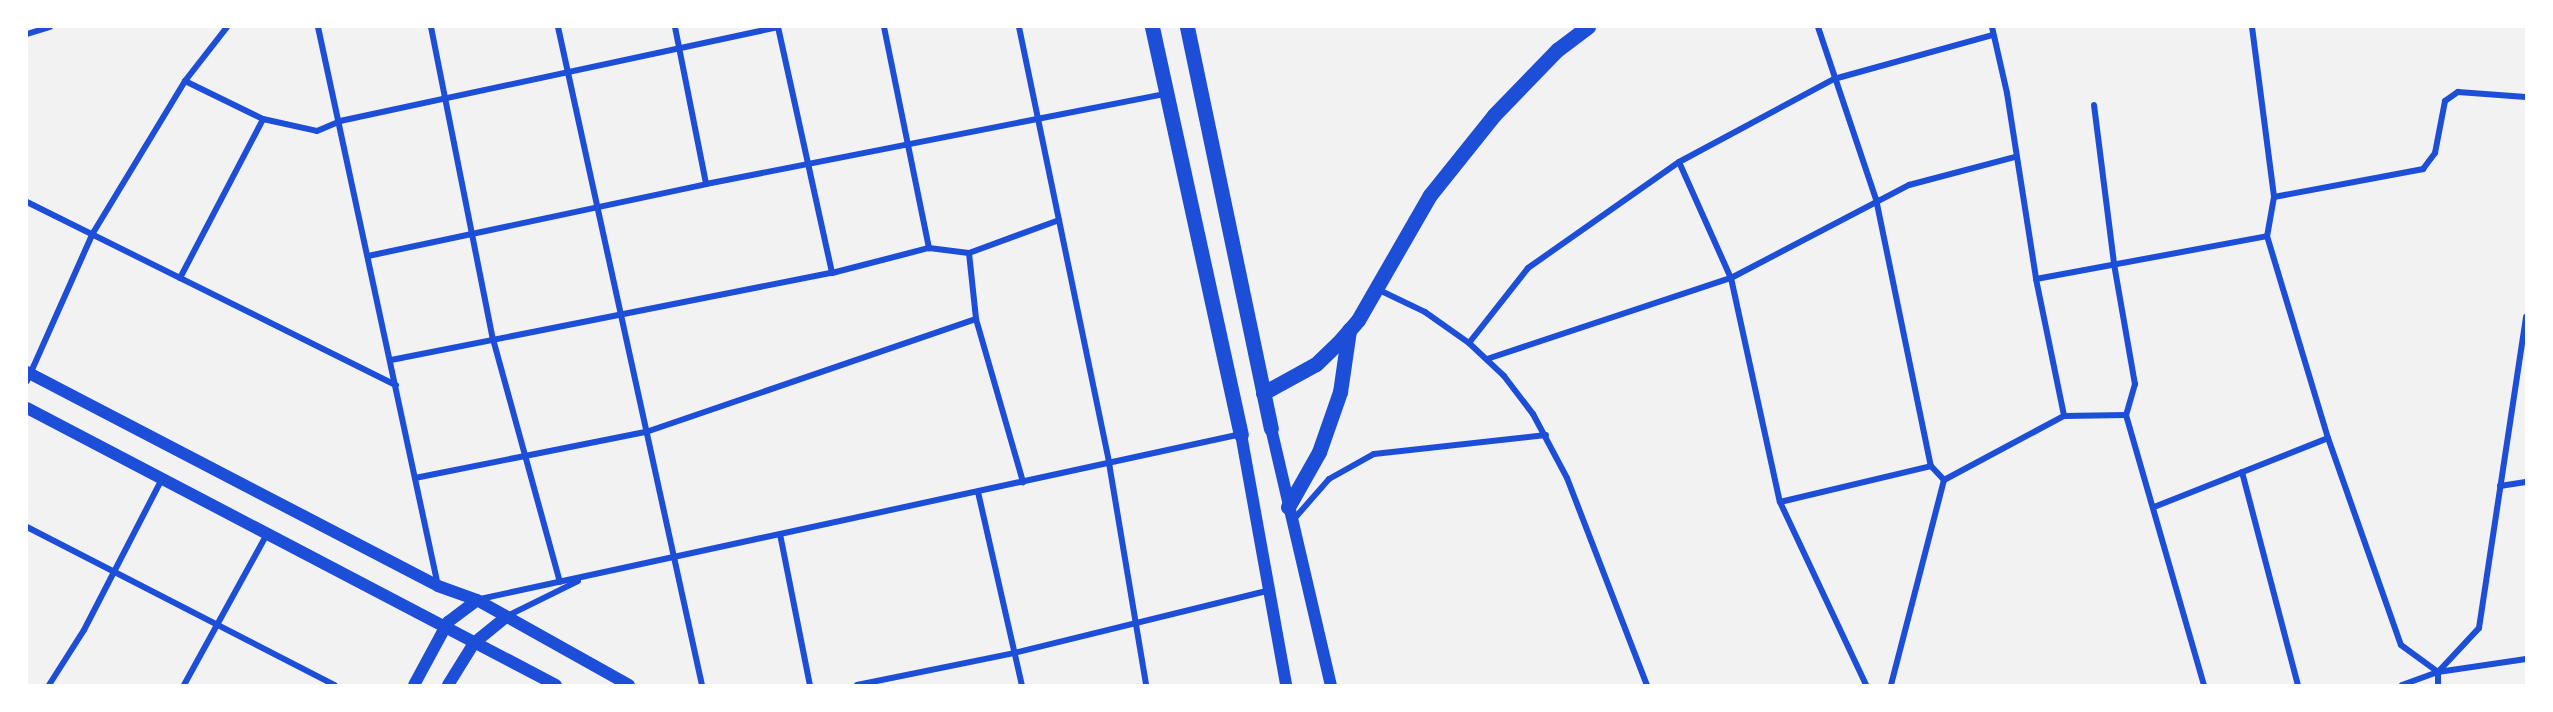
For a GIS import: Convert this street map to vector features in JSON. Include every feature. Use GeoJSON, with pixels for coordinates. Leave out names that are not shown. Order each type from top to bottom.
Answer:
{"type":"FeatureCollection","features":[{"type":"Feature","properties":{"kind":"highway"},"geometry":{"type":"LineString","coordinates":[[1152,27],[1241,434]]}},
{"type":"Feature","properties":{"kind":"highway"},"geometry":{"type":"LineString","coordinates":[[1187,27],[1271,428]]}},
{"type":"Feature","properties":{"kind":"highway"},"geometry":{"type":"LineString","coordinates":[[1263,393],[1316,364],[1349,329],[1377,289],[1430,195],[1494,115],[1557,50],[1588,27]]}},
{"type":"Feature","properties":{"kind":"highway"},"geometry":{"type":"LineString","coordinates":[[1288,507],[1319,452],[1340,392],[1349,329]]}},
{"type":"Feature","properties":{"kind":"main road"},"geometry":{"type":"LineString","coordinates":[[28,375],[438,585],[477,600],[629,685]]}},
{"type":"Feature","properties":{"kind":"main road"},"geometry":{"type":"LineString","coordinates":[[27,408],[556,685]]}},
{"type":"Feature","properties":{"kind":"main road"},"geometry":{"type":"LineString","coordinates":[[1271,428],[1331,685]]}},
{"type":"Feature","properties":{"kind":"main road"},"geometry":{"type":"LineString","coordinates":[[1241,434],[1267,591],[1286,685]]}},
{"type":"Feature","properties":{"kind":"main road"},"geometry":{"type":"LineString","coordinates":[[414,685],[444,628],[477,600]]}},
{"type":"Feature","properties":{"kind":"main road"},"geometry":{"type":"LineString","coordinates":[[448,685],[474,643],[506,616]]}},
{"type":"Feature","properties":{"kind":"street"},"geometry":{"type":"LineString","coordinates":[[27,34],[50,27]]}},
{"type":"Feature","properties":{"kind":"street"},"geometry":{"type":"LineString","coordinates":[[28,375],[93,233],[185,81],[227,27]]}},
{"type":"Feature","properties":{"kind":"street"},"geometry":{"type":"LineString","coordinates":[[318,27],[392,360],[438,585]]}},
{"type":"Feature","properties":{"kind":"street"},"geometry":{"type":"LineString","coordinates":[[431,27],[493,339],[524,459],[560,582]]}},
{"type":"Feature","properties":{"kind":"street"},"geometry":{"type":"LineString","coordinates":[[558,27],[702,685]]}},
{"type":"Feature","properties":{"kind":"street"},"geometry":{"type":"LineString","coordinates":[[675,27],[706,184]]}},
{"type":"Feature","properties":{"kind":"street"},"geometry":{"type":"LineString","coordinates":[[185,81],[263,119],[308,131],[327,130],[340,121],[568,75],[778,27],[832,273]]}},
{"type":"Feature","properties":{"kind":"street"},"geometry":{"type":"LineString","coordinates":[[884,27],[911,144],[929,248]]}},
{"type":"Feature","properties":{"kind":"street"},"geometry":{"type":"LineString","coordinates":[[1019,27],[1109,463],[1146,685]]}},
{"type":"Feature","properties":{"kind":"street"},"geometry":{"type":"LineString","coordinates":[[1818,27],[1876,199],[1931,466],[1944,480]]}},
{"type":"Feature","properties":{"kind":"street"},"geometry":{"type":"LineString","coordinates":[[1992,27],[2007,93],[2015,157],[2036,279],[2064,416]]}},
{"type":"Feature","properties":{"kind":"street"},"geometry":{"type":"LineString","coordinates":[[2252,27],[2274,197],[2267,236],[2328,438],[2401,645],[2438,672]]}},
{"type":"Feature","properties":{"kind":"street"},"geometry":{"type":"LineString","coordinates":[[1469,343],[1528,268],[1679,162],[1834,79],[1993,35]]}},
{"type":"Feature","properties":{"kind":"street"},"geometry":{"type":"LineString","coordinates":[[2274,197],[2423,169],[2435,153],[2445,100],[2457,92],[2526,97]]}},
{"type":"Feature","properties":{"kind":"street"},"geometry":{"type":"LineString","coordinates":[[369,256],[597,210],[706,184],[808,167],[911,144],[1166,94]]}},
{"type":"Feature","properties":{"kind":"street"},"geometry":{"type":"LineString","coordinates":[[2094,105],[2114,264],[2135,384],[2126,415],[2204,685]]}},
{"type":"Feature","properties":{"kind":"street"},"geometry":{"type":"LineString","coordinates":[[180,278],[263,119]]}},
{"type":"Feature","properties":{"kind":"street"},"geometry":{"type":"LineString","coordinates":[[1487,359],[1731,278],[1876,199],[1909,185],[2015,157]]}},
{"type":"Feature","properties":{"kind":"street"},"geometry":{"type":"LineString","coordinates":[[1679,162],[1731,278],[1780,502],[1866,685]]}},
{"type":"Feature","properties":{"kind":"street"},"geometry":{"type":"LineString","coordinates":[[27,202],[396,385]]}},
{"type":"Feature","properties":{"kind":"street"},"geometry":{"type":"LineString","coordinates":[[392,360],[832,273],[929,248],[969,253],[1059,220]]}},
{"type":"Feature","properties":{"kind":"street"},"geometry":{"type":"LineString","coordinates":[[2036,279],[2267,236]]}},
{"type":"Feature","properties":{"kind":"street"},"geometry":{"type":"LineString","coordinates":[[969,253],[976,319],[1023,482]]}},
{"type":"Feature","properties":{"kind":"street"},"geometry":{"type":"LineString","coordinates":[[1377,289],[1425,312],[1469,343],[1487,359],[1519,395],[1546,435],[1647,685]]}},
{"type":"Feature","properties":{"kind":"street"},"geometry":{"type":"LineString","coordinates":[[2438,685],[2438,672],[2479,628],[2526,316]]}},
{"type":"Feature","properties":{"kind":"street"},"geometry":{"type":"LineString","coordinates":[[415,478],[524,459],[646,430],[976,319]]}},
{"type":"Feature","properties":{"kind":"street"},"geometry":{"type":"LineString","coordinates":[[1891,685],[1944,480],[2064,416],[2126,415]]}},
{"type":"Feature","properties":{"kind":"street"},"geometry":{"type":"LineString","coordinates":[[477,600],[1241,434]]}},
{"type":"Feature","properties":{"kind":"street"},"geometry":{"type":"LineString","coordinates":[[1292,522],[1329,479],[1374,454],[1546,435]]}},
{"type":"Feature","properties":{"kind":"street"},"geometry":{"type":"LineString","coordinates":[[2154,507],[2328,438]]}},
{"type":"Feature","properties":{"kind":"street"},"geometry":{"type":"LineString","coordinates":[[1780,502],[1931,466]]}},
{"type":"Feature","properties":{"kind":"street"},"geometry":{"type":"LineString","coordinates":[[2242,472],[2298,685]]}},
{"type":"Feature","properties":{"kind":"street"},"geometry":{"type":"LineString","coordinates":[[49,685],[84,630],[162,479]]}},
{"type":"Feature","properties":{"kind":"street"},"geometry":{"type":"LineString","coordinates":[[2500,486],[2526,482]]}},
{"type":"Feature","properties":{"kind":"street"},"geometry":{"type":"LineString","coordinates":[[978,492],[1022,685]]}},
{"type":"Feature","properties":{"kind":"street"},"geometry":{"type":"LineString","coordinates":[[27,527],[335,685]]}},
{"type":"Feature","properties":{"kind":"street"},"geometry":{"type":"LineString","coordinates":[[184,685],[267,534]]}},
{"type":"Feature","properties":{"kind":"street"},"geometry":{"type":"LineString","coordinates":[[780,534],[810,685]]}},
{"type":"Feature","properties":{"kind":"street"},"geometry":{"type":"LineString","coordinates":[[506,616],[590,576]]}},
{"type":"Feature","properties":{"kind":"street"},"geometry":{"type":"LineString","coordinates":[[857,685],[1014,653],[1267,591]]}},
{"type":"Feature","properties":{"kind":"street"},"geometry":{"type":"LineString","coordinates":[[2402,685],[2438,672],[2526,659]]}}]}
